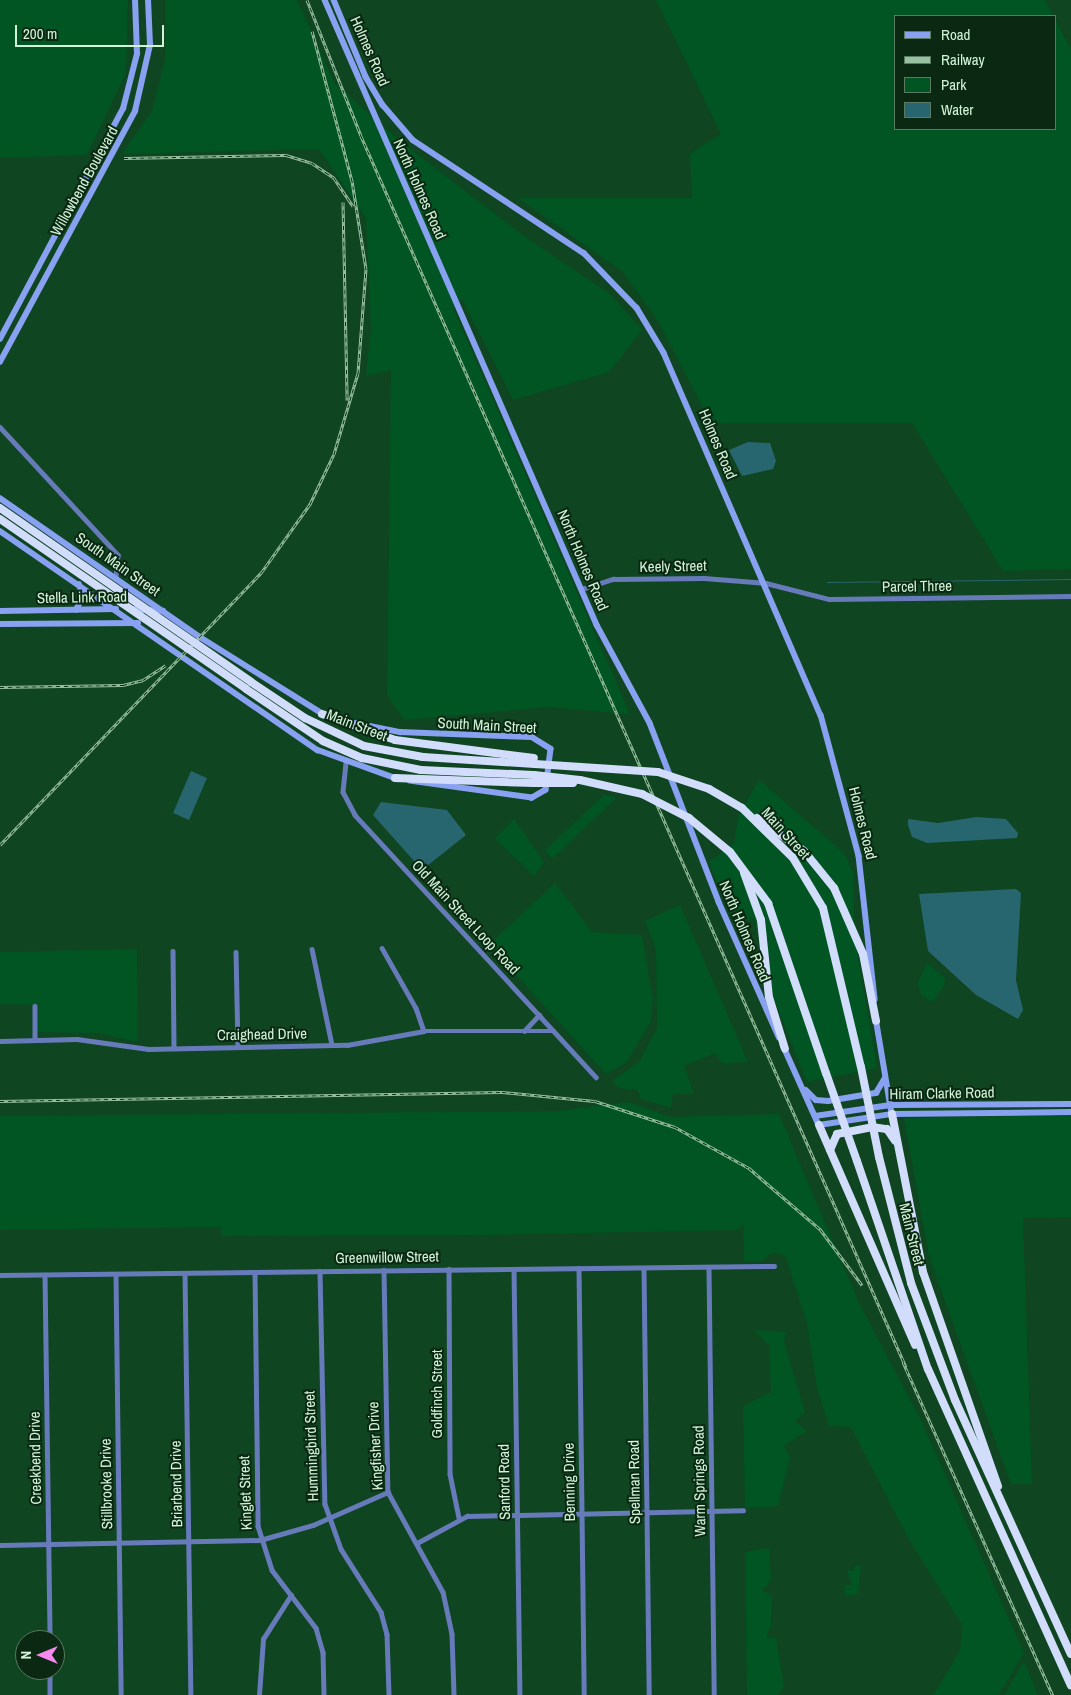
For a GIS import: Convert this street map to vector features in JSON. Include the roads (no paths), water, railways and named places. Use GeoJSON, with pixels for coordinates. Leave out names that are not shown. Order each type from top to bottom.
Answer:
{"type":"FeatureCollection","features":[{"type":"Feature","properties":{"kind":"highway","name":"Main Street"},"geometry":{"type":"LineString","coordinates":[[0,508],[305,718],[364,746],[423,757],[535,761],[674,776],[751,814],[794,858],[823,908],[862,1068],[879,1157],[911,1283],[955,1400],[998,1488],[1071,1654]]}},
{"type":"Feature","properties":{"kind":"highway","name":"Main Street"},"geometry":{"type":"LineString","coordinates":[[0,519],[322,741],[362,758],[421,770],[607,784],[675,810],[733,855],[768,903],[934,1382],[1071,1685]]}},
{"type":"Feature","properties":{"kind":"highway"},"geometry":{"type":"LineString","coordinates":[[322,714],[395,740],[535,761]]}},
{"type":"Feature","properties":{"kind":"highway"},"geometry":{"type":"LineString","coordinates":[[395,778],[534,779]]}},
{"type":"Feature","properties":{"kind":"highway"},"geometry":{"type":"LineString","coordinates":[[751,814],[804,851],[834,888],[863,954],[876,1021]]}},
{"type":"Feature","properties":{"kind":"highway"},"geometry":{"type":"LineString","coordinates":[[733,855],[761,920],[769,996],[785,1050]]}},
{"type":"Feature","properties":{"kind":"highway"},"geometry":{"type":"LineString","coordinates":[[892,1114],[923,1272],[998,1476],[998,1488]]}},
{"type":"Feature","properties":{"kind":"highway"},"geometry":{"type":"LineString","coordinates":[[818,1125],[934,1382]]}},
{"type":"Feature","properties":{"kind":"highway"},"geometry":{"type":"LineString","coordinates":[[830,1151],[837,1134],[872,1127],[887,1129],[896,1142]]}},
{"type":"Feature","properties":{"kind":"main road","name":"Willowbend Boulevard"},"geometry":{"type":"LineString","coordinates":[[1,337],[73,198],[118,118],[132,82],[138,28],[135,0]]}},
{"type":"Feature","properties":{"kind":"main road","name":"Willowbend Boulevard"},"geometry":{"type":"LineString","coordinates":[[0,362],[85,202],[129,125],[145,80],[150,28],[148,0]]}},
{"type":"Feature","properties":{"kind":"main road","name":"Holmes Road"},"geometry":{"type":"LineString","coordinates":[[325,0],[356,80]]}},
{"type":"Feature","properties":{"kind":"main road","name":"Holmes Road"},"geometry":{"type":"LineString","coordinates":[[334,0],[366,77],[383,105],[413,140],[584,253],[637,308],[664,353],[766,583],[820,715],[859,856],[876,1021]]}},
{"type":"Feature","properties":{"kind":"main road"},"geometry":{"type":"LineString","coordinates":[[138,28],[150,28]]}},
{"type":"Feature","properties":{"kind":"main road","name":"North Holmes Road"},"geometry":{"type":"LineString","coordinates":[[356,80],[582,589],[650,723],[719,902],[785,1050]]}},
{"type":"Feature","properties":{"kind":"main road"},"geometry":{"type":"LineString","coordinates":[[118,118],[129,125]]}},
{"type":"Feature","properties":{"kind":"main road"},"geometry":{"type":"LineString","coordinates":[[73,198],[85,202]]}},
{"type":"Feature","properties":{"kind":"main road"},"geometry":{"type":"LineString","coordinates":[[30,280],[40,286]]}},
{"type":"Feature","properties":{"kind":"main road"},"geometry":{"type":"LineString","coordinates":[[1,337],[12,340]]}},
{"type":"Feature","properties":{"kind":"main road","name":"South Main Street"},"geometry":{"type":"LineString","coordinates":[[0,498],[177,620],[322,714],[400,732],[532,737],[552,749],[546,790],[532,798],[441,788],[395,778],[346,763],[292,734],[164,641],[0,531]]}},
{"type":"Feature","properties":{"kind":"main road"},"geometry":{"type":"LineString","coordinates":[[76,610],[83,597],[78,584]]}},
{"type":"Feature","properties":{"kind":"main road","name":"Stella Link Road"},"geometry":{"type":"LineString","coordinates":[[0,611],[117,609],[165,611]]}},
{"type":"Feature","properties":{"kind":"main road"},"geometry":{"type":"LineString","coordinates":[[38,610],[38,624]]}},
{"type":"Feature","properties":{"kind":"main road"},"geometry":{"type":"LineString","coordinates":[[164,641],[177,620]]}},
{"type":"Feature","properties":{"kind":"main road","name":"Stella Link Road"},"geometry":{"type":"LineString","coordinates":[[0,624],[138,623]]}},
{"type":"Feature","properties":{"kind":"main road"},"geometry":{"type":"LineString","coordinates":[[876,1021],[892,1114]]}},
{"type":"Feature","properties":{"kind":"main road"},"geometry":{"type":"LineString","coordinates":[[785,1050],[818,1125]]}},
{"type":"Feature","properties":{"kind":"main road"},"geometry":{"type":"LineString","coordinates":[[801,1084],[820,1101],[876,1092],[885,1081],[884,1069]]}},
{"type":"Feature","properties":{"kind":"main road"},"geometry":{"type":"LineString","coordinates":[[976,1104],[976,1113]]}},
{"type":"Feature","properties":{"kind":"main road"},"geometry":{"type":"LineString","coordinates":[[1056,1104],[1056,1112]]}},
{"type":"Feature","properties":{"kind":"main road","name":"Hiram Clarke Road"},"geometry":{"type":"LineString","coordinates":[[815,1116],[890,1105],[1071,1104]]}},
{"type":"Feature","properties":{"kind":"main road","name":"Hiram Clarke Road"},"geometry":{"type":"LineString","coordinates":[[818,1125],[892,1114],[1071,1112]]}},
{"type":"Feature","properties":{"kind":"street"},"geometry":{"type":"LineString","coordinates":[[0,427],[118,555],[116,577]]}},
{"type":"Feature","properties":{"kind":"street","name":"Keely Street"},"geometry":{"type":"LineString","coordinates":[[582,589],[613,579],[704,578],[766,583]]}},
{"type":"Feature","properties":{"kind":"street","name":"Parcel Three"},"geometry":{"type":"LineString","coordinates":[[766,583],[828,599],[1071,596]]}},
{"type":"Feature","properties":{"kind":"street","name":"Old Main Street Loop Road"},"geometry":{"type":"LineString","coordinates":[[346,763],[343,792],[355,815],[596,1077]]}},
{"type":"Feature","properties":{"kind":"street"},"geometry":{"type":"LineString","coordinates":[[382,948],[416,1008],[424,1031]]}},
{"type":"Feature","properties":{"kind":"street"},"geometry":{"type":"LineString","coordinates":[[312,949],[332,1045]]}},
{"type":"Feature","properties":{"kind":"street"},"geometry":{"type":"LineString","coordinates":[[172,951],[174,1048]]}},
{"type":"Feature","properties":{"kind":"street"},"geometry":{"type":"LineString","coordinates":[[236,952],[238,1047]]}},
{"type":"Feature","properties":{"kind":"street"},"geometry":{"type":"LineString","coordinates":[[35,1006],[35,1040]]}},
{"type":"Feature","properties":{"kind":"street"},"geometry":{"type":"LineString","coordinates":[[524,1031],[539,1015]]}},
{"type":"Feature","properties":{"kind":"street","name":"Craighead Drive"},"geometry":{"type":"LineString","coordinates":[[0,1041],[35,1040],[174,1048],[238,1047],[332,1045],[424,1031],[554,1031]]}},
{"type":"Feature","properties":{"kind":"street","name":"Greenwillow Street"},"geometry":{"type":"LineString","coordinates":[[0,1275],[774,1266]]}},
{"type":"Feature","properties":{"kind":"street","name":"Warm Springs Road"},"geometry":{"type":"LineString","coordinates":[[709,1267],[714,1695]]}},
{"type":"Feature","properties":{"kind":"street","name":"Benning Drive"},"geometry":{"type":"LineString","coordinates":[[579,1268],[584,1695]]}},
{"type":"Feature","properties":{"kind":"street","name":"Spellman Road"},"geometry":{"type":"LineString","coordinates":[[644,1268],[649,1695]]}},
{"type":"Feature","properties":{"kind":"street","name":"Goldfinch Street"},"geometry":{"type":"LineString","coordinates":[[449,1269],[450,1474],[459,1518]]}},
{"type":"Feature","properties":{"kind":"street","name":"Sanford Road"},"geometry":{"type":"LineString","coordinates":[[514,1269],[520,1695]]}},
{"type":"Feature","properties":{"kind":"street","name":"Hummingbird Street"},"geometry":{"type":"LineString","coordinates":[[320,1270],[321,1472],[328,1518],[341,1549],[381,1612],[387,1634],[389,1695]]}},
{"type":"Feature","properties":{"kind":"street","name":"Kingfisher Drive"},"geometry":{"type":"LineString","coordinates":[[384,1270],[388,1492],[398,1518],[416,1543],[438,1580],[449,1614],[454,1695]]}},
{"type":"Feature","properties":{"kind":"street","name":"Kinglet Street"},"geometry":{"type":"LineString","coordinates":[[254,1272],[260,1540],[272,1570],[319,1637],[324,1695]]}},
{"type":"Feature","properties":{"kind":"street","name":"Briarbend Drive"},"geometry":{"type":"LineString","coordinates":[[185,1273],[191,1695]]}},
{"type":"Feature","properties":{"kind":"street","name":"Stillbrooke Drive"},"geometry":{"type":"LineString","coordinates":[[116,1274],[121,1695]]}},
{"type":"Feature","properties":{"kind":"street","name":"Creekbend Drive"},"geometry":{"type":"LineString","coordinates":[[45,1275],[50,1630]]}},
{"type":"Feature","properties":{"kind":"street"},"geometry":{"type":"LineString","coordinates":[[0,1545],[260,1540],[328,1518],[388,1492]]}},
{"type":"Feature","properties":{"kind":"street"},"geometry":{"type":"LineString","coordinates":[[416,1543],[459,1518],[517,1514],[743,1510]]}},
{"type":"Feature","properties":{"kind":"street"},"geometry":{"type":"LineString","coordinates":[[259,1695],[263,1639],[291,1596]]}},
{"type":"Feature","properties":{"kind":"street"},"geometry":{"type":"LineString","coordinates":[[50,1680],[50,1695]]}},
{"type":"Feature","properties":{"kind":"water"},"geometry":{"type":"Polygon","coordinates":[[[748,442],[770,443],[776,461],[773,469],[742,476],[729,450],[748,442]]]}},
{"type":"Feature","properties":{"kind":"water"},"geometry":{"type":"Polygon","coordinates":[[[191,771],[207,778],[189,820],[173,813],[191,771]]]}},
{"type":"Feature","properties":{"kind":"water"},"geometry":{"type":"Polygon","coordinates":[[[381,802],[447,810],[466,835],[422,870],[373,815],[381,802]]]}},
{"type":"Feature","properties":{"kind":"water"},"geometry":{"type":"Polygon","coordinates":[[[976,817],[1006,819],[1018,833],[1017,838],[927,843],[912,837],[908,825],[908,819],[938,823],[976,817]]]}},
{"type":"Feature","properties":{"kind":"water"},"geometry":{"type":"Polygon","coordinates":[[[1016,889],[1021,893],[1016,980],[1023,1010],[1018,1019],[976,995],[928,951],[919,894],[1016,889]]]}},
{"type":"Feature","properties":{"kind":"waterway"},"geometry":{"type":"LineString","coordinates":[[827,582],[1071,579]]}},
{"type":"Feature","properties":{"kind":"railway"},"geometry":{"type":"LineString","coordinates":[[307,0],[361,136],[906,1367]]}},
{"type":"Feature","properties":{"kind":"railway"},"geometry":{"type":"LineString","coordinates":[[0,845],[261,573],[310,504],[334,454],[358,373],[366,269],[352,181],[312,31]]}},
{"type":"Feature","properties":{"kind":"railway"},"geometry":{"type":"LineString","coordinates":[[124,158],[286,155],[312,163],[334,178],[353,206]]}},
{"type":"Feature","properties":{"kind":"railway"},"geometry":{"type":"LineString","coordinates":[[343,202],[347,400]]}},
{"type":"Feature","properties":{"kind":"railway"},"geometry":{"type":"LineString","coordinates":[[0,687],[123,685],[143,680],[166,665]]}},
{"type":"Feature","properties":{"kind":"railway"},"geometry":{"type":"LineString","coordinates":[[0,1101],[502,1092],[595,1101],[675,1127],[749,1168],[820,1229],[862,1285]]}},
{"type":"Feature","properties":{"kind":"railway"},"geometry":{"type":"LineString","coordinates":[[903,1362],[1053,1695]]}}]}
